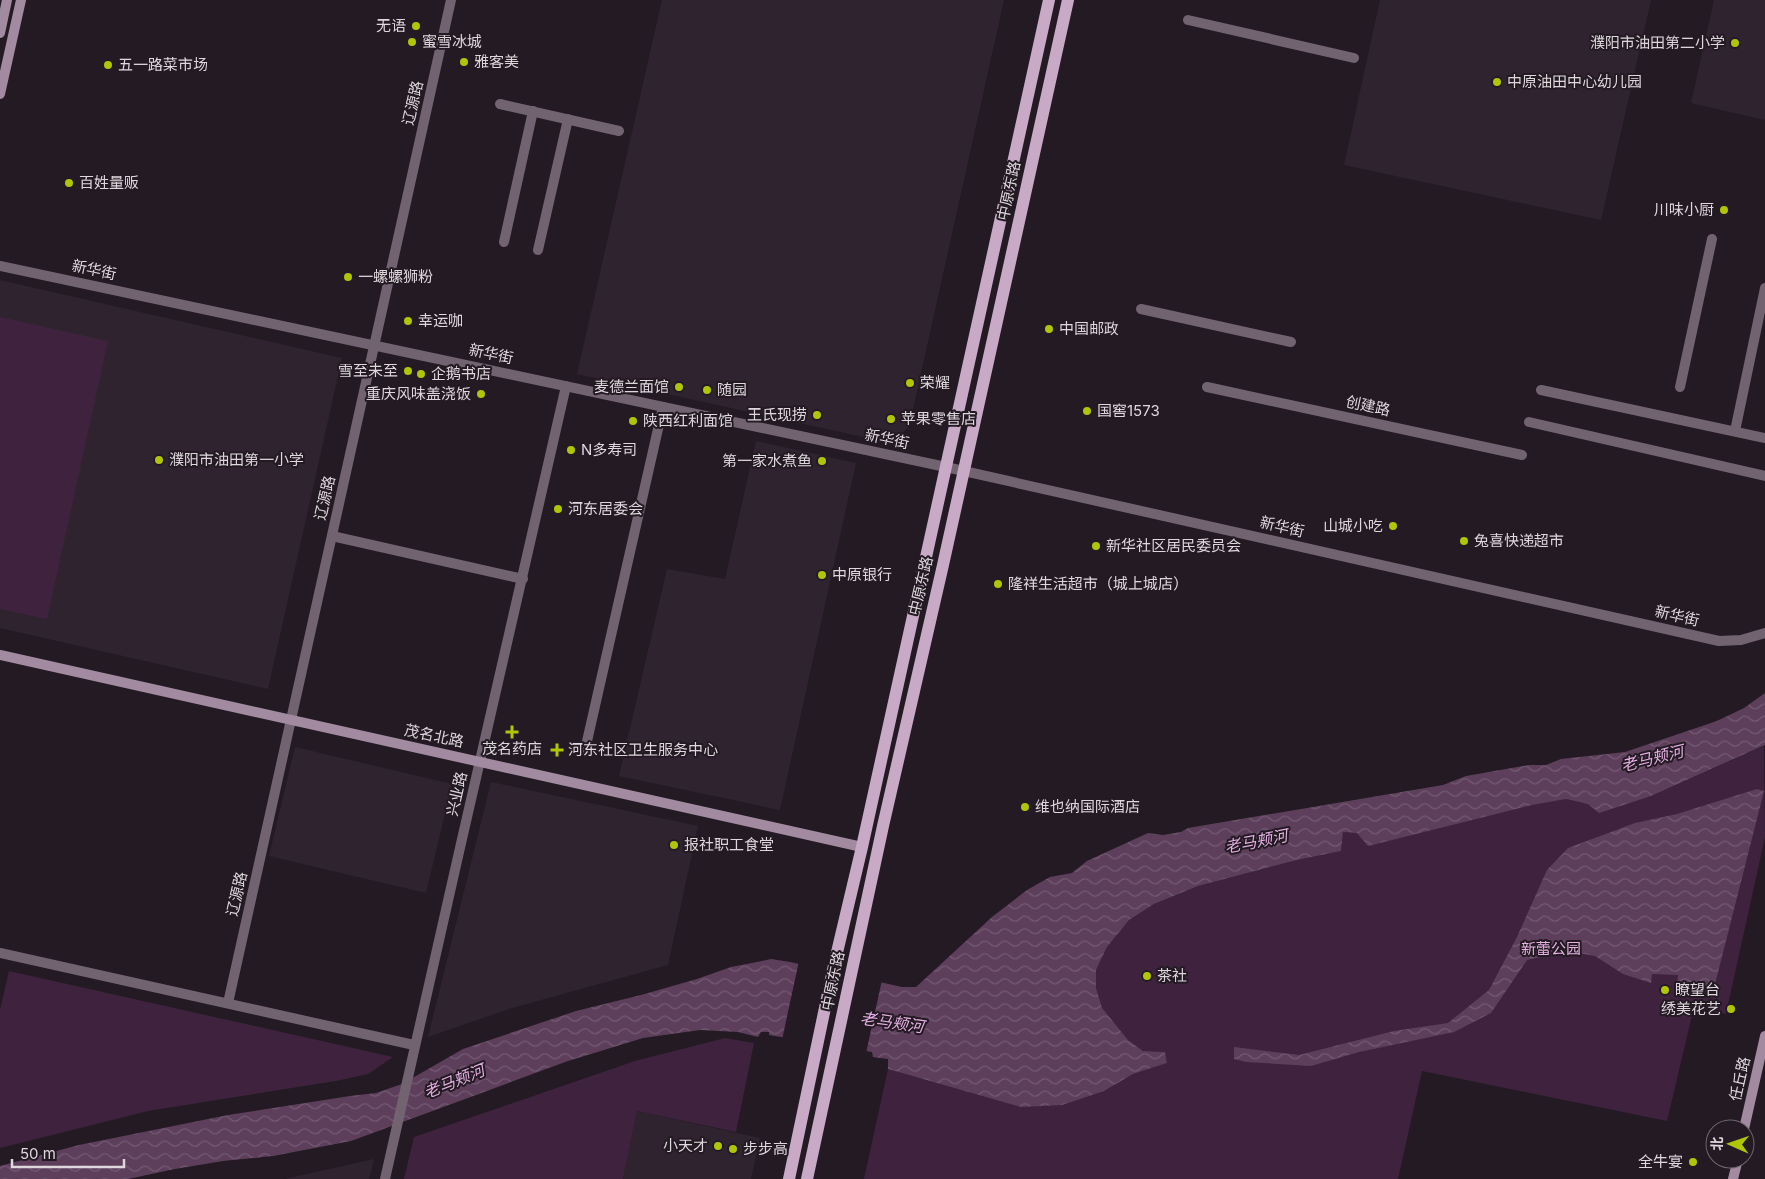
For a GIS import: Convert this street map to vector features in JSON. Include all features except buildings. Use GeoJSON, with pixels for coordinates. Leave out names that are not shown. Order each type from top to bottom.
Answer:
{"type":"FeatureCollection","features":[{"type":"Feature","properties":{"kind":"main road","name":"中原东路"},"geometry":{"type":"LineString","coordinates":[[789,1179],[834,965],[862,847],[1049,0]]}},
{"type":"Feature","properties":{"kind":"main road","name":"中原东路"},"geometry":{"type":"LineString","coordinates":[[807,1179],[852,967],[1068,0]]}},
{"type":"Feature","properties":{"kind":"street"},"geometry":{"type":"LineString","coordinates":[[0,33],[7,0]]}},
{"type":"Feature","properties":{"kind":"street"},"geometry":{"type":"LineString","coordinates":[[0,94],[21,0]]}},
{"type":"Feature","properties":{"kind":"street","name":"辽源路"},"geometry":{"type":"LineString","coordinates":[[228,1003],[451,0]]}},
{"type":"Feature","properties":{"kind":"street"},"geometry":{"type":"LineString","coordinates":[[1188,20],[1354,58]]}},
{"type":"Feature","properties":{"kind":"street"},"geometry":{"type":"LineString","coordinates":[[500,104],[619,131]]}},
{"type":"Feature","properties":{"kind":"street"},"geometry":{"type":"LineString","coordinates":[[504,242],[533,111]]}},
{"type":"Feature","properties":{"kind":"street"},"geometry":{"type":"LineString","coordinates":[[538,250],[568,119]]}},
{"type":"Feature","properties":{"kind":"street"},"geometry":{"type":"LineString","coordinates":[[1680,387],[1712,239]]}},
{"type":"Feature","properties":{"kind":"street","name":"新华街"},"geometry":{"type":"LineString","coordinates":[[0,266],[946,467],[1719,641],[1741,640],[1765,633]]}},
{"type":"Feature","properties":{"kind":"street"},"geometry":{"type":"LineString","coordinates":[[1735,431],[1765,288]]}},
{"type":"Feature","properties":{"kind":"street"},"geometry":{"type":"LineString","coordinates":[[1141,309],[1291,342]]}},
{"type":"Feature","properties":{"kind":"street","name":"兴业路"},"geometry":{"type":"LineString","coordinates":[[384,1179],[566,386]]}},
{"type":"Feature","properties":{"kind":"street","name":"创建路"},"geometry":{"type":"LineString","coordinates":[[1207,386],[1522,455]]}},
{"type":"Feature","properties":{"kind":"street"},"geometry":{"type":"LineString","coordinates":[[1541,390],[1765,438]]}},
{"type":"Feature","properties":{"kind":"street"},"geometry":{"type":"LineString","coordinates":[[585,750],[662,407]]}},
{"type":"Feature","properties":{"kind":"street"},"geometry":{"type":"LineString","coordinates":[[1529,422],[1765,476]]}},
{"type":"Feature","properties":{"kind":"street"},"geometry":{"type":"LineString","coordinates":[[332,536],[523,579]]}},
{"type":"Feature","properties":{"kind":"street","name":"茂名北路"},"geometry":{"type":"LineString","coordinates":[[0,655],[862,847]]}},
{"type":"Feature","properties":{"kind":"street"},"geometry":{"type":"LineString","coordinates":[[0,952],[414,1045]]}},
{"type":"Feature","properties":{"kind":"street","name":"任丘路"},"geometry":{"type":"LineString","coordinates":[[1746,1119],[1765,1036]]}},
{"type":"Feature","properties":{"kind":"shaded area"},"geometry":{"type":"Polygon","coordinates":[[[662,0],[1004,0],[909,427],[890,443],[577,374],[662,0]]]}},
{"type":"Feature","properties":{"kind":"shaded area","name":"中原油田中心幼儿园"},"geometry":{"type":"Polygon","coordinates":[[[1380,0],[1651,0],[1601,220],[1344,165],[1380,0]]]}},
{"type":"Feature","properties":{"kind":"shaded area","name":"濮阳市油田第二小学"},"geometry":{"type":"Polygon","coordinates":[[[1714,0],[1765,0],[1765,120],[1691,103],[1714,0]]]}},
{"type":"Feature","properties":{"kind":"shaded area","name":"濮阳市油田第一小学"},"geometry":{"type":"Polygon","coordinates":[[[0,280],[342,358],[268,689],[0,628],[0,280]]]}},
{"type":"Feature","properties":{"kind":"shaded area"},"geometry":{"type":"Polygon","coordinates":[[[756,441],[856,463],[780,810],[619,776],[667,569],[725,579],[756,441]]]}},
{"type":"Feature","properties":{"kind":"shaded area"},"geometry":{"type":"Polygon","coordinates":[[[295,747],[452,784],[426,893],[269,856],[295,747]]]}},
{"type":"Feature","properties":{"kind":"shaded area"},"geometry":{"type":"Polygon","coordinates":[[[491,782],[698,826],[668,965],[512,1008],[428,1037],[491,782]]]}},
{"type":"Feature","properties":{"kind":"shaded area"},"geometry":{"type":"Polygon","coordinates":[[[637,1111],[760,1138],[751,1179],[623,1179],[637,1111]]]}},
{"type":"Feature","properties":{"kind":"shaded area"},"geometry":{"type":"Polygon","coordinates":[[[374,1159],[369,1179],[285,1179],[374,1159]]]}},
{"type":"Feature","properties":{"kind":"green space"},"geometry":{"type":"Polygon","coordinates":[[[0,317],[108,341],[47,619],[0,609],[0,317]]]}},
{"type":"Feature","properties":{"kind":"green space","name":"新蕾公园"},"geometry":{"type":"Polygon","coordinates":[[[1764,746],[1765,837],[1726,1014],[1694,1007],[1667,1121],[1422,1071],[1398,1179],[864,1179],[888,1069],[1021,1107],[1104,1091],[1133,1074],[1167,1063],[1165,1052],[1143,1051],[1128,1040],[1101,1008],[1096,988],[1096,970],[1107,947],[1129,920],[1154,904],[1198,886],[1297,860],[1341,851],[1343,832],[1357,833],[1566,799],[1588,804],[1651,796],[1764,746]]]}},
{"type":"Feature","properties":{"kind":"green space"},"geometry":{"type":"Polygon","coordinates":[[[9,971],[393,1057],[368,1074],[336,1081],[148,1111],[0,1148],[0,1010],[9,971]]]}},
{"type":"Feature","properties":{"kind":"green space"},"geometry":{"type":"Polygon","coordinates":[[[725,1038],[754,1043],[736,1132],[637,1111],[623,1179],[404,1179],[414,1137],[635,1061],[725,1038]]]}},
{"type":"Feature","properties":{"kind":"water","name":"老马颊河"},"geometry":{"type":"Polygon","coordinates":[[[1765,693],[1765,745],[1651,796],[1599,813],[1588,804],[1566,799],[1532,805],[1368,846],[1357,833],[1343,832],[1341,851],[1297,860],[1198,886],[1154,904],[1129,920],[1107,947],[1096,970],[1096,988],[1102,1008],[1128,1040],[1143,1051],[1165,1052],[1167,1063],[1133,1074],[1104,1091],[1062,1105],[1021,1107],[888,1069],[888,1059],[873,1057],[872,1052],[769,1035],[769,1032],[761,1032],[758,1037],[738,1032],[700,1030],[643,1038],[568,1061],[351,1141],[273,1156],[223,1161],[175,1169],[128,1179],[0,1179],[0,1166],[79,1145],[228,1115],[376,1093],[402,1084],[463,1049],[576,1011],[641,995],[731,967],[771,959],[902,987],[916,987],[992,917],[1027,890],[1050,877],[1072,873],[1087,861],[1148,833],[1163,835],[1181,832],[1188,828],[1443,785],[1466,776],[1529,765],[1546,765],[1561,759],[1625,752],[1717,721],[1744,708],[1765,693]]]}},
{"type":"Feature","properties":{"kind":"water"},"geometry":{"type":"Polygon","coordinates":[[[1757,789],[1764,791],[1714,988],[1677,987],[1678,975],[1652,974],[1651,983],[1623,974],[1595,956],[1566,951],[1527,960],[1491,1013],[1454,1032],[1359,1052],[1311,1066],[1246,1062],[1234,1059],[1234,1047],[1299,1055],[1394,1031],[1448,1023],[1489,990],[1517,937],[1547,870],[1568,848],[1635,823],[1677,814],[1757,789]]]}},
{"type":"Feature","properties":{"kind":"pier"},"geometry":{"type":"Polygon","coordinates":[[[799,961],[882,980],[866,1053],[782,1040],[799,961]]]}},
{"type":"Feature","properties":{"kind":"place","name":"无语"},"geometry":{"type":"Point","coordinates":[416,26]}},
{"type":"Feature","properties":{"kind":"place","name":"蜜雪冰城"},"geometry":{"type":"Point","coordinates":[412,42]}},
{"type":"Feature","properties":{"kind":"place","name":"濮阳市油田第二小学"},"geometry":{"type":"Point","coordinates":[1735,43]}},
{"type":"Feature","properties":{"kind":"place","name":"雅客美"},"geometry":{"type":"Point","coordinates":[464,62]}},
{"type":"Feature","properties":{"kind":"place","name":"五一路菜市场"},"geometry":{"type":"Point","coordinates":[108,65]}},
{"type":"Feature","properties":{"kind":"place","name":"中原油田中心幼儿园"},"geometry":{"type":"Point","coordinates":[1497,82]}},
{"type":"Feature","properties":{"kind":"place","name":"百姓量贩"},"geometry":{"type":"Point","coordinates":[69,183]}},
{"type":"Feature","properties":{"kind":"place","name":"川味小厨"},"geometry":{"type":"Point","coordinates":[1724,210]}},
{"type":"Feature","properties":{"kind":"place","name":"一螺螺狮粉"},"geometry":{"type":"Point","coordinates":[348,277]}},
{"type":"Feature","properties":{"kind":"place","name":"幸运咖"},"geometry":{"type":"Point","coordinates":[408,321]}},
{"type":"Feature","properties":{"kind":"place","name":"中国邮政"},"geometry":{"type":"Point","coordinates":[1049,329]}},
{"type":"Feature","properties":{"kind":"place","name":"雪至未至"},"geometry":{"type":"Point","coordinates":[408,371]}},
{"type":"Feature","properties":{"kind":"place","name":"企鹅书店"},"geometry":{"type":"Point","coordinates":[421,374]}},
{"type":"Feature","properties":{"kind":"place","name":"荣耀"},"geometry":{"type":"Point","coordinates":[910,383]}},
{"type":"Feature","properties":{"kind":"place","name":"麦德兰面馆"},"geometry":{"type":"Point","coordinates":[679,387]}},
{"type":"Feature","properties":{"kind":"place","name":"随园"},"geometry":{"type":"Point","coordinates":[707,390]}},
{"type":"Feature","properties":{"kind":"place","name":"重庆风味盖浇饭"},"geometry":{"type":"Point","coordinates":[481,394]}},
{"type":"Feature","properties":{"kind":"place","name":"国窖1573"},"geometry":{"type":"Point","coordinates":[1087,411]}},
{"type":"Feature","properties":{"kind":"place","name":"王氏现捞"},"geometry":{"type":"Point","coordinates":[817,415]}},
{"type":"Feature","properties":{"kind":"place","name":"苹果零售店"},"geometry":{"type":"Point","coordinates":[891,419]}},
{"type":"Feature","properties":{"kind":"place","name":"陕西红利面馆"},"geometry":{"type":"Point","coordinates":[633,421]}},
{"type":"Feature","properties":{"kind":"place","name":"N多寿司"},"geometry":{"type":"Point","coordinates":[571,450]}},
{"type":"Feature","properties":{"kind":"place","name":"濮阳市油田第一小学"},"geometry":{"type":"Point","coordinates":[159,460]}},
{"type":"Feature","properties":{"kind":"place","name":"第一家水煮鱼"},"geometry":{"type":"Point","coordinates":[822,461]}},
{"type":"Feature","properties":{"kind":"place","name":"河东居委会"},"geometry":{"type":"Point","coordinates":[558,509]}},
{"type":"Feature","properties":{"kind":"place","name":"山城小吃"},"geometry":{"type":"Point","coordinates":[1393,526]}},
{"type":"Feature","properties":{"kind":"place","name":"兔喜快递超市"},"geometry":{"type":"Point","coordinates":[1464,541]}},
{"type":"Feature","properties":{"kind":"place","name":"新华社区居民委员会"},"geometry":{"type":"Point","coordinates":[1096,546]}},
{"type":"Feature","properties":{"kind":"place","name":"中原银行"},"geometry":{"type":"Point","coordinates":[822,575]}},
{"type":"Feature","properties":{"kind":"place","name":"隆祥生活超市（城上城店）"},"geometry":{"type":"Point","coordinates":[998,584]}},
{"type":"Feature","properties":{"kind":"place","name":"茂名药店"},"geometry":{"type":"Point","coordinates":[512,732]}},
{"type":"Feature","properties":{"kind":"place","name":"河东社区卫生服务中心"},"geometry":{"type":"Point","coordinates":[557,750]}},
{"type":"Feature","properties":{"kind":"place","name":"维也纳国际酒店"},"geometry":{"type":"Point","coordinates":[1025,807]}},
{"type":"Feature","properties":{"kind":"place","name":"报社职工食堂"},"geometry":{"type":"Point","coordinates":[674,845]}},
{"type":"Feature","properties":{"kind":"place","name":"茶社"},"geometry":{"type":"Point","coordinates":[1147,976]}},
{"type":"Feature","properties":{"kind":"place","name":"瞭望台"},"geometry":{"type":"Point","coordinates":[1665,990]}},
{"type":"Feature","properties":{"kind":"place","name":"绣美花艺"},"geometry":{"type":"Point","coordinates":[1731,1009]}},
{"type":"Feature","properties":{"kind":"place","name":"小天才"},"geometry":{"type":"Point","coordinates":[718,1146]}},
{"type":"Feature","properties":{"kind":"place","name":"步步高"},"geometry":{"type":"Point","coordinates":[733,1149]}},
{"type":"Feature","properties":{"kind":"place","name":"全牛宴"},"geometry":{"type":"Point","coordinates":[1693,1162]}}]}
